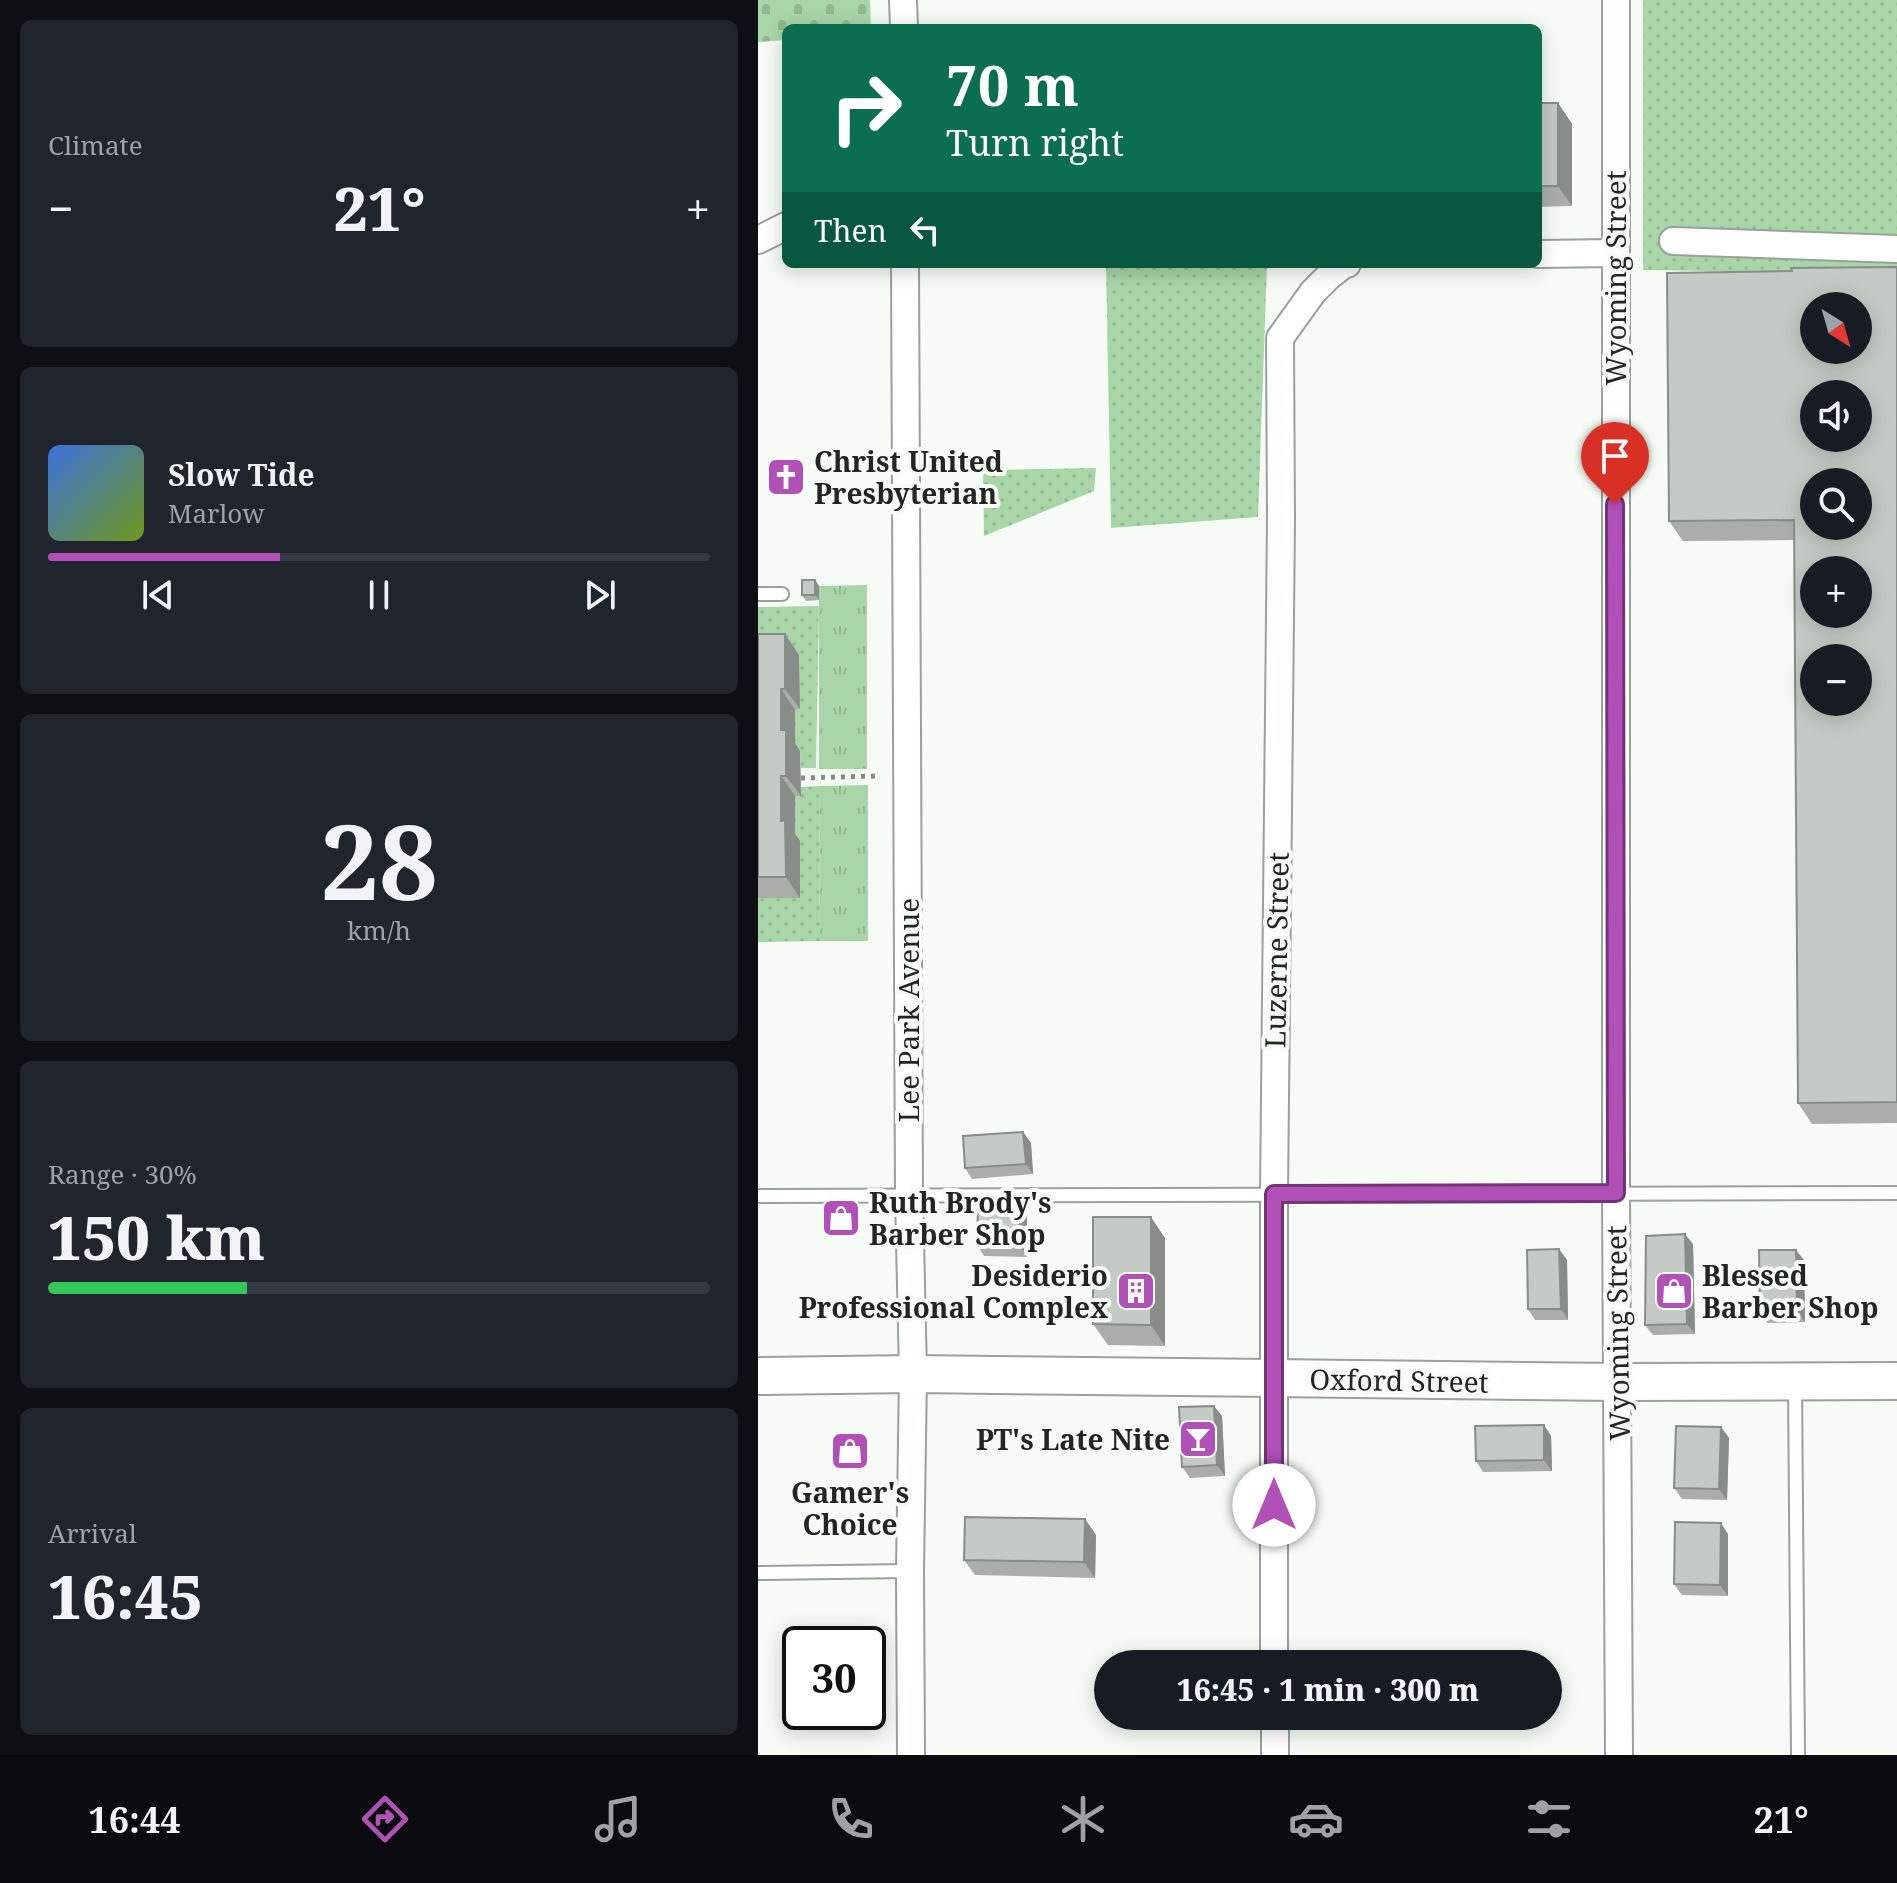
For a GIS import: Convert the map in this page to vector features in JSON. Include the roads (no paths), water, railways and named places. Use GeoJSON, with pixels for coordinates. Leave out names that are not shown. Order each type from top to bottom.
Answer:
{"type":"FeatureCollection","features":[{"type":"Feature","properties":{"kind":"street"},"geometry":{"type":"LineString","coordinates":[[903,0],[904,24]]}},
{"type":"Feature","properties":{"kind":"street","name":"Wyoming Street"},"geometry":{"type":"LineString","coordinates":[[1616,0],[1619,1755]]}},
{"type":"Feature","properties":{"kind":"street"},"geometry":{"type":"LineString","coordinates":[[758,240],[782,228]]}},
{"type":"Feature","properties":{"kind":"street"},"geometry":{"type":"LineString","coordinates":[[1673,241],[1897,249]]}},
{"type":"Feature","properties":{"kind":"street"},"geometry":{"type":"LineString","coordinates":[[1542,254],[1615,253]]}},
{"type":"Feature","properties":{"kind":"street","name":"Lee Park Avenue"},"geometry":{"type":"LineString","coordinates":[[905,268],[909,1195],[913,1374],[911,1755]]}},
{"type":"Feature","properties":{"kind":"street","name":"Luzerne Street"},"geometry":{"type":"LineString","coordinates":[[1274,1650],[1280,338],[1313,292],[1339,268]]}},
{"type":"Feature","properties":{"kind":"street","name":"Oxford Street"},"geometry":{"type":"LineString","coordinates":[[758,1376],[913,1374],[1618,1382],[1897,1381]]}},
{"type":"Feature","properties":{"kind":"street"},"geometry":{"type":"LineString","coordinates":[[1275,1730],[1275,1755]]}},
{"type":"Feature","properties":{"kind":"lane"},"geometry":{"type":"LineString","coordinates":[[758,594],[782,594]]}},
{"type":"Feature","properties":{"kind":"lane"},"geometry":{"type":"LineString","coordinates":[[758,1196],[1897,1193]]}},
{"type":"Feature","properties":{"kind":"lane"},"geometry":{"type":"LineString","coordinates":[[1795,1382],[1798,1755]]}},
{"type":"Feature","properties":{"kind":"lane"},"geometry":{"type":"LineString","coordinates":[[758,1573],[910,1571]]}},
{"type":"Feature","properties":{"kind":"place","name":"Christ United Presbyterian"},"geometry":{"type":"Point","coordinates":[786,477]}},
{"type":"Feature","properties":{"kind":"place","name":"Ruth Brody's Barber Shop"},"geometry":{"type":"Point","coordinates":[841,1218]}},
{"type":"Feature","properties":{"kind":"place","name":"Desiderio Professional Complex"},"geometry":{"type":"Point","coordinates":[1136,1291]}},
{"type":"Feature","properties":{"kind":"place","name":"Blessed Barber Shop"},"geometry":{"type":"Point","coordinates":[1674,1291]}},
{"type":"Feature","properties":{"kind":"place","name":"PT's Late Nite"},"geometry":{"type":"Point","coordinates":[1198,1439]}},
{"type":"Feature","properties":{"kind":"place","name":"Gamer's Choice"},"geometry":{"type":"Point","coordinates":[850,1451]}}]}
